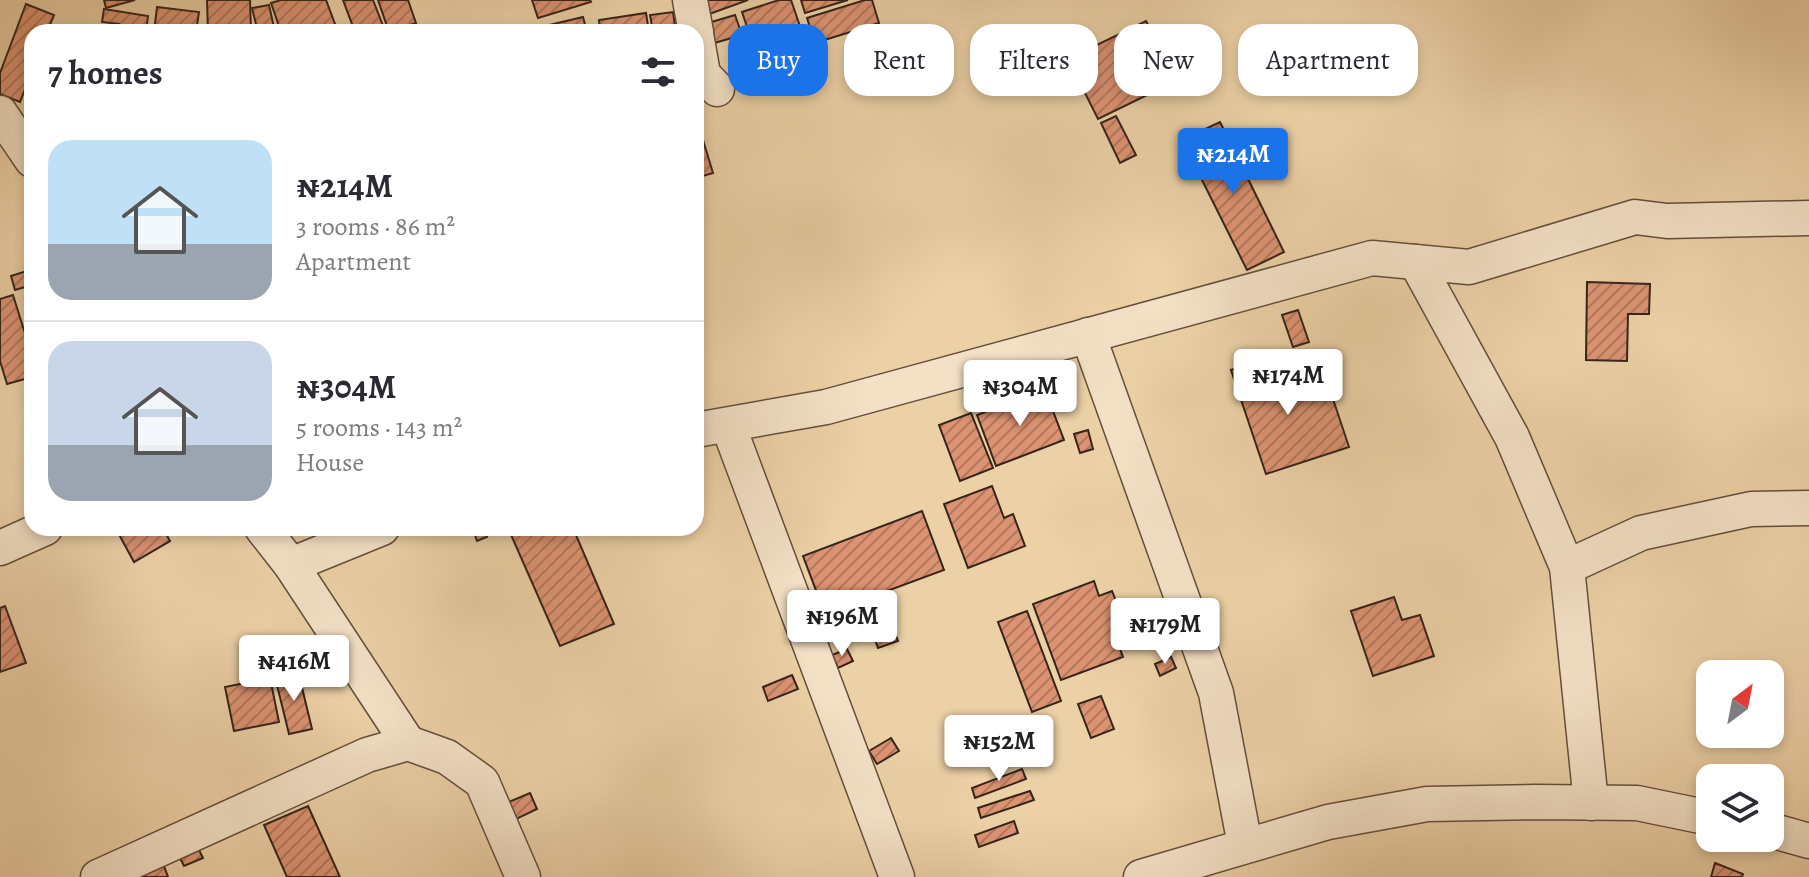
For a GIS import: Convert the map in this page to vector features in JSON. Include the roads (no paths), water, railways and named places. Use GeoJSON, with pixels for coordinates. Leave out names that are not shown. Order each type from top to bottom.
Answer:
{"type":"FeatureCollection","features":[{"type":"Feature","properties":{"kind":"street"},"geometry":{"type":"LineString","coordinates":[[690,0],[694,24]]}},
{"type":"Feature","properties":{"kind":"street"},"geometry":{"type":"LineString","coordinates":[[704,75],[717,89]]}},
{"type":"Feature","properties":{"kind":"street"},"geometry":{"type":"LineString","coordinates":[[0,113],[24,148]]}},
{"type":"Feature","properties":{"kind":"street"},"geometry":{"type":"LineString","coordinates":[[897,877],[712,428],[826,407],[1372,258],[1469,267],[1635,217],[1667,221],[1809,218]]}},
{"type":"Feature","properties":{"kind":"street"},"geometry":{"type":"LineString","coordinates":[[1416,262],[1512,437],[1567,567],[1591,803]]}},
{"type":"Feature","properties":{"kind":"street"},"geometry":{"type":"LineString","coordinates":[[1088,335],[1216,693],[1245,845]]}},
{"type":"Feature","properties":{"kind":"street"},"geometry":{"type":"LineString","coordinates":[[1567,567],[1641,533],[1751,509],[1809,508]]}},
{"type":"Feature","properties":{"kind":"street"},"geometry":{"type":"LineString","coordinates":[[0,548],[27,536]]}},
{"type":"Feature","properties":{"kind":"street"},"geometry":{"type":"LineString","coordinates":[[268,536],[291,565],[408,743]]}},
{"type":"Feature","properties":{"kind":"street"},"geometry":{"type":"LineString","coordinates":[[291,565],[362,536]]}},
{"type":"Feature","properties":{"kind":"street"},"geometry":{"type":"LineString","coordinates":[[98,877],[367,755],[408,743],[447,757],[482,782],[523,877]]}},
{"type":"Feature","properties":{"kind":"street"},"geometry":{"type":"LineString","coordinates":[[1141,877],[1328,822],[1427,804],[1637,803],[1696,815]]}},
{"type":"Feature","properties":{"kind":"street"},"geometry":{"type":"LineString","coordinates":[[1784,834],[1809,841]]}}]}
